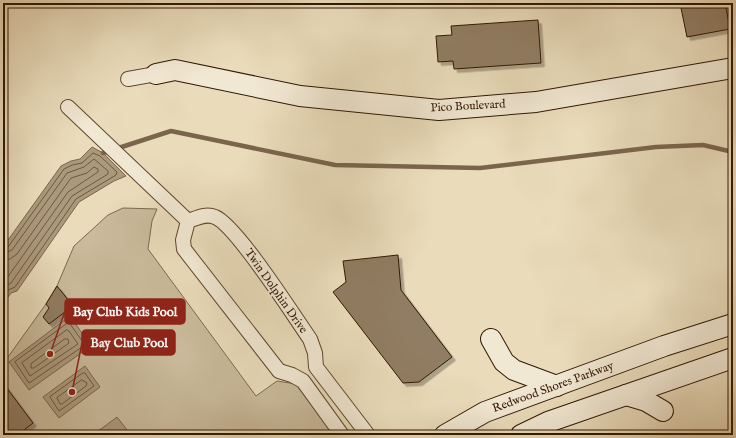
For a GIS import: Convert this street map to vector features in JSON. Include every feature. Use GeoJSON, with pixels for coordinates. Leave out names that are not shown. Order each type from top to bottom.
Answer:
{"type":"FeatureCollection","features":[{"type":"Feature","properties":{"kind":"main road","name":"Pico Boulevard"},"geometry":{"type":"LineString","coordinates":[[156,74],[175,70],[300,96],[440,110],[536,102],[733,68]]}},
{"type":"Feature","properties":{"kind":"main road","name":"Redwood Shores Parkway"},"geometry":{"type":"LineString","coordinates":[[445,435],[485,412],[664,346],[733,324]]}},
{"type":"Feature","properties":{"kind":"main road"},"geometry":{"type":"LineString","coordinates":[[491,339],[504,362],[514,370],[556,386]]}},
{"type":"Feature","properties":{"kind":"main road"},"geometry":{"type":"LineString","coordinates":[[521,435],[548,422],[733,358]]}},
{"type":"Feature","properties":{"kind":"main road"},"geometry":{"type":"LineString","coordinates":[[626,395],[646,401],[663,411]]}},
{"type":"Feature","properties":{"kind":"street"},"geometry":{"type":"LineString","coordinates":[[128,79],[156,74]]}},
{"type":"Feature","properties":{"kind":"street"},"geometry":{"type":"LineString","coordinates":[[68,107],[188,221],[183,240],[184,249],[279,371],[292,374],[303,381],[342,435]]}},
{"type":"Feature","properties":{"kind":"street","name":"Twin Dolphin Drive"},"geometry":{"type":"LineString","coordinates":[[188,221],[206,215],[215,216],[224,221],[310,339],[316,367],[368,435]]}},
{"type":"Feature","properties":{"kind":"shaded area"},"geometry":{"type":"Polygon","coordinates":[[[123,208],[157,209],[152,221],[148,249],[256,396],[277,381],[296,384],[335,435],[3,435],[3,364],[46,304],[57,286],[74,246],[108,215],[123,208]]]}},
{"type":"Feature","properties":{"kind":"water"},"geometry":{"type":"Polygon","coordinates":[[[92,147],[103,153],[126,176],[114,181],[79,202],[17,291],[11,293],[3,304],[3,247],[61,166],[71,161],[80,159],[92,147]]]}},
{"type":"Feature","properties":{"kind":"water"},"geometry":{"type":"Polygon","coordinates":[[[70,316],[91,346],[29,390],[9,362],[70,316]]]}},
{"type":"Feature","properties":{"kind":"water"},"geometry":{"type":"Polygon","coordinates":[[[85,366],[100,387],[59,418],[43,397],[85,366]]]}},
{"type":"Feature","properties":{"kind":"water"},"geometry":{"type":"Polygon","coordinates":[[[117,417],[131,435],[93,435],[117,417]]]}},
{"type":"Feature","properties":{"kind":"building"},"geometry":{"type":"Polygon","coordinates":[[[680,3],[725,3],[730,29],[687,37],[680,3]]]}},
{"type":"Feature","properties":{"kind":"building"},"geometry":{"type":"Polygon","coordinates":[[[538,20],[541,63],[454,69],[453,61],[438,62],[436,36],[452,35],[451,26],[538,20]]]}},
{"type":"Feature","properties":{"kind":"building"},"geometry":{"type":"Polygon","coordinates":[[[398,255],[401,290],[452,357],[419,382],[403,383],[333,292],[346,282],[343,261],[398,255]]]}},
{"type":"Feature","properties":{"kind":"building"},"geometry":{"type":"Polygon","coordinates":[[[57,286],[73,306],[49,324],[43,317],[49,308],[46,304],[57,286]]]}},
{"type":"Feature","properties":{"kind":"building"},"geometry":{"type":"Polygon","coordinates":[[[3,383],[33,423],[25,429],[30,435],[3,435],[3,383]]]}},
{"type":"Feature","properties":{"kind":"waterway"},"geometry":{"type":"LineString","coordinates":[[103,153],[171,131],[335,165],[480,168],[656,147],[703,145],[733,152]]}},
{"type":"Feature","properties":{"kind":"place","name":"Bay Club Kids Pool"},"geometry":{"type":"Point","coordinates":[50,354]}},
{"type":"Feature","properties":{"kind":"place","name":"Bay Club Pool"},"geometry":{"type":"Point","coordinates":[72,392]}}]}
